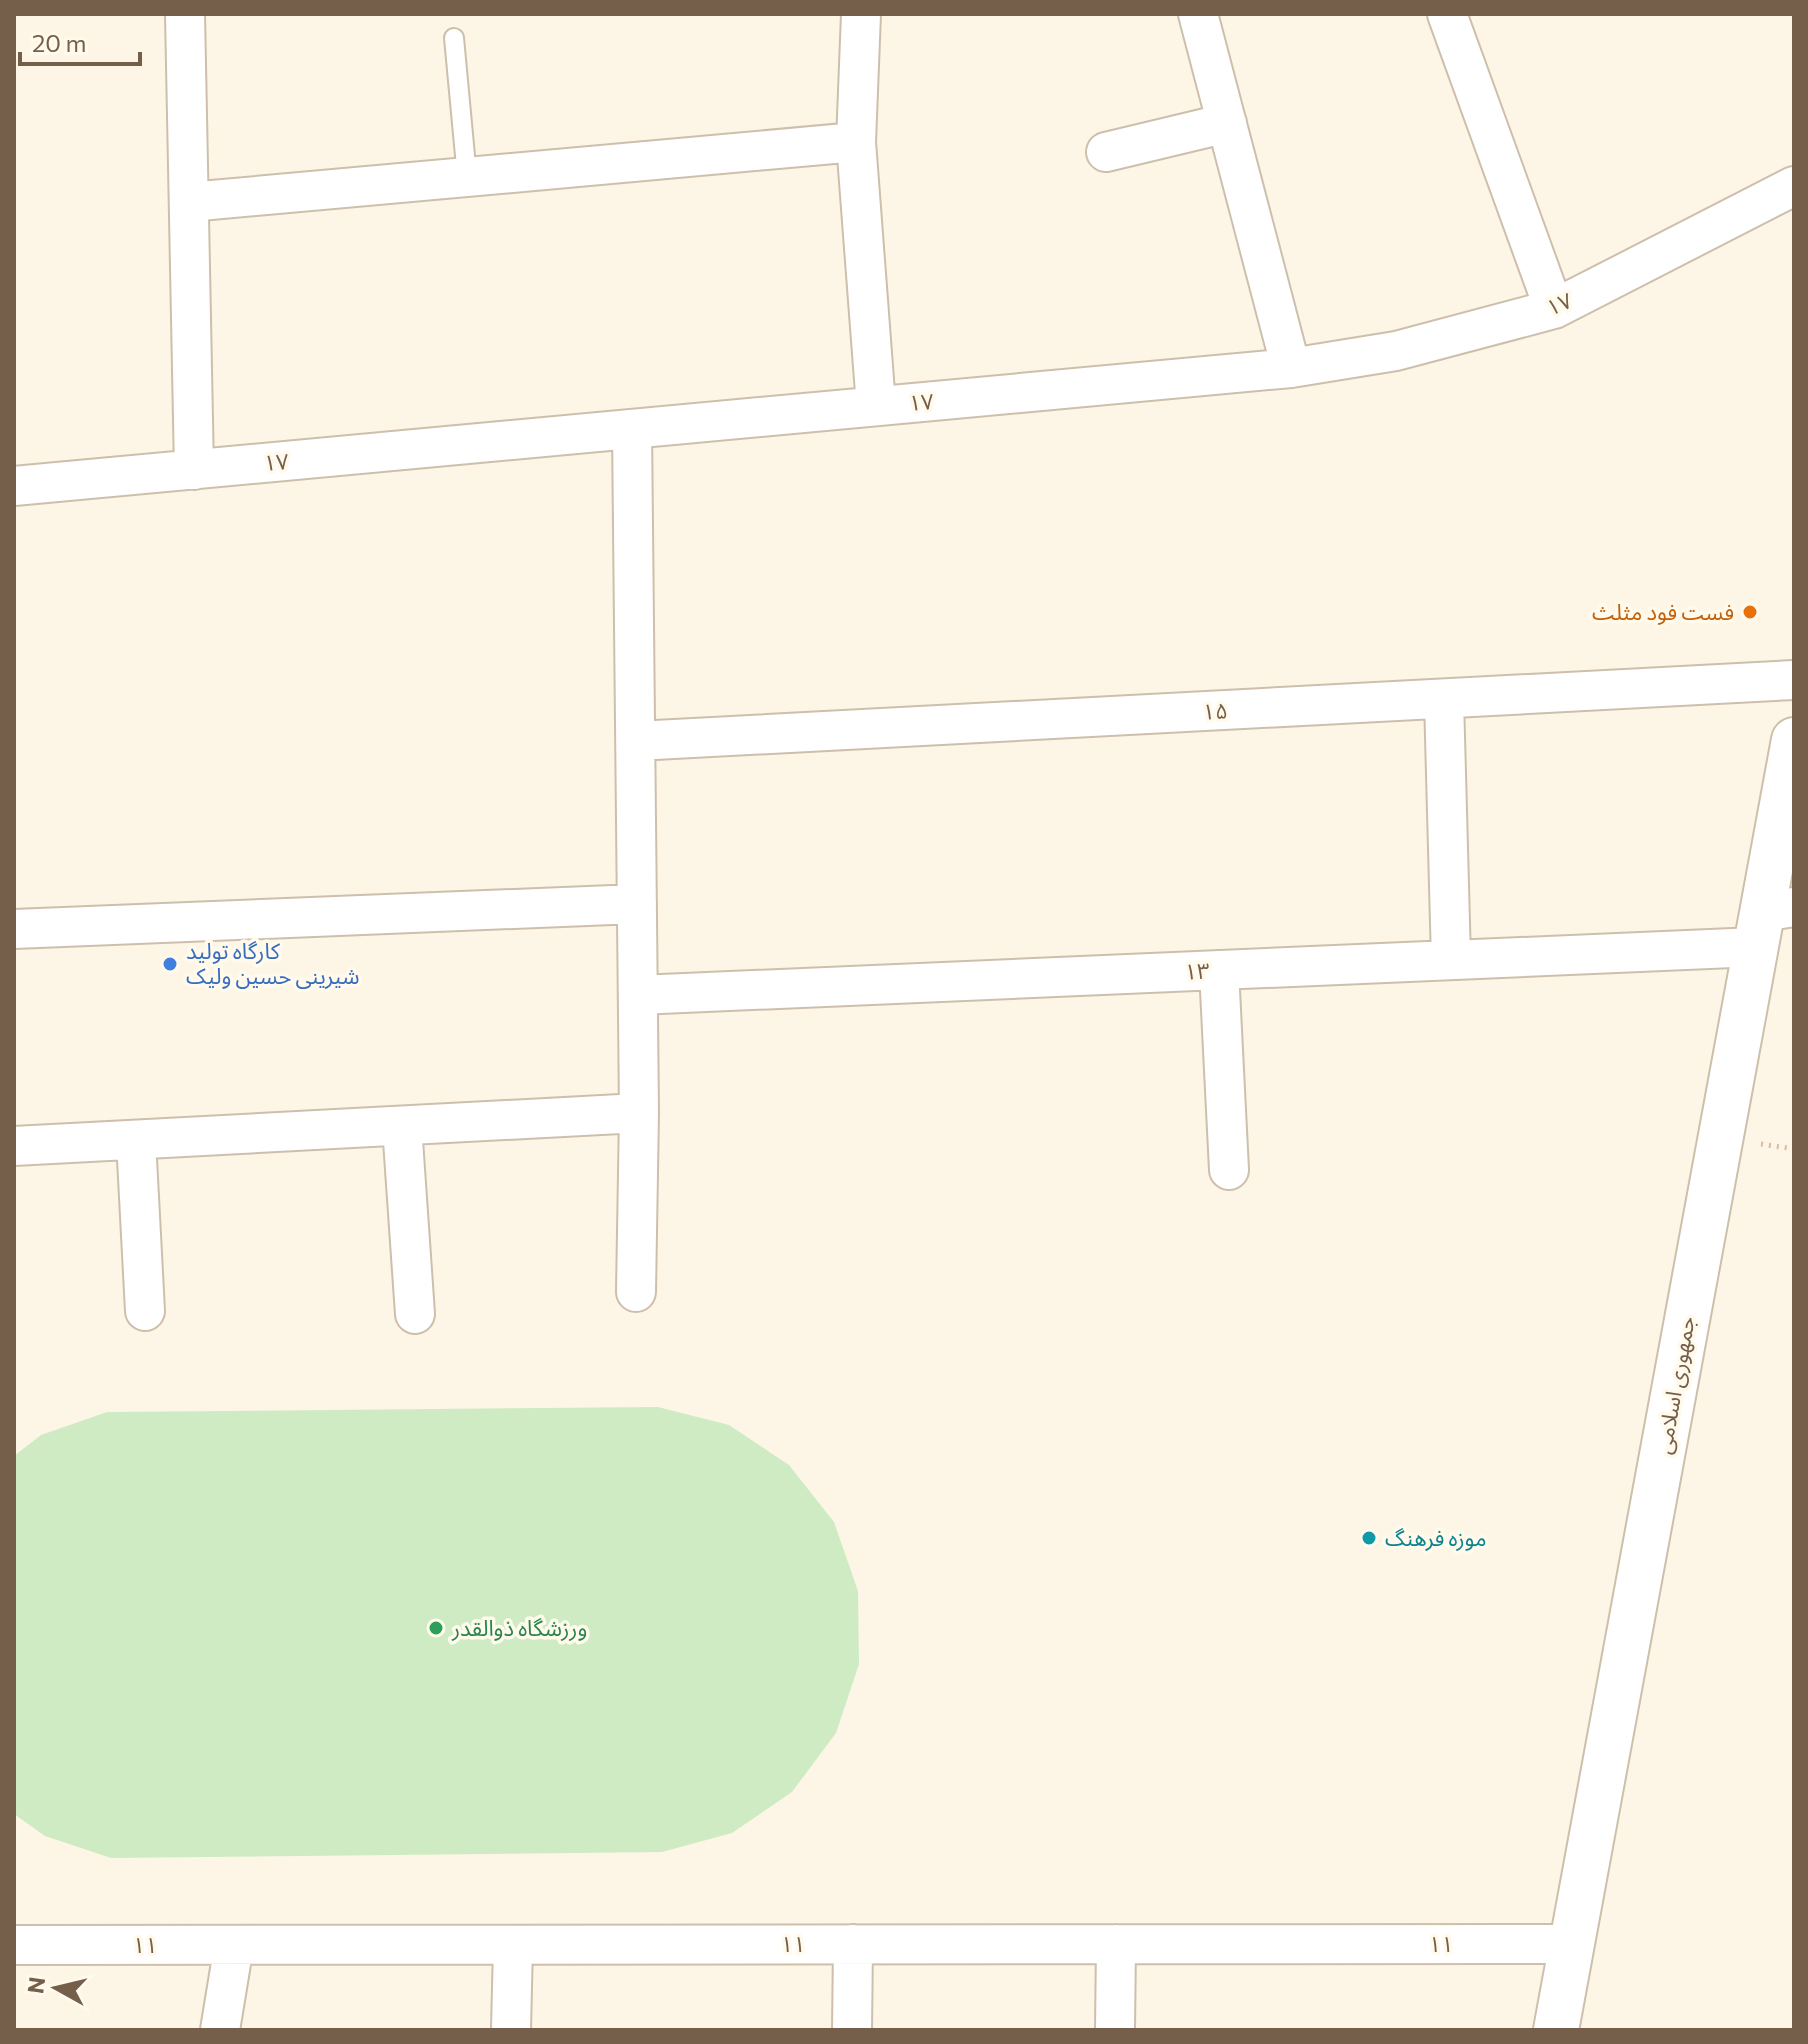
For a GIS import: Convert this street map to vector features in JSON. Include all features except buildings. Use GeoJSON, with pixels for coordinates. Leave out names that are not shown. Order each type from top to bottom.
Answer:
{"type":"FeatureCollection","features":[{"type":"Feature","properties":{"kind":"street"},"geometry":{"type":"LineString","coordinates":[[185,14],[194,470]]}},
{"type":"Feature","properties":{"kind":"street"},"geometry":{"type":"LineString","coordinates":[[861,14],[856,142],[876,406]]}},
{"type":"Feature","properties":{"kind":"street"},"geometry":{"type":"LineString","coordinates":[[1198,14],[1291,368]]}},
{"type":"Feature","properties":{"kind":"street"},"geometry":{"type":"LineString","coordinates":[[1447,14],[1554,309]]}},
{"type":"Feature","properties":{"kind":"street"},"geometry":{"type":"LineString","coordinates":[[1106,152],[1227,123]]}},
{"type":"Feature","properties":{"kind":"street"},"geometry":{"type":"LineString","coordinates":[[189,202],[856,142]]}},
{"type":"Feature","properties":{"kind":"street","name":"۱۷"},"geometry":{"type":"LineString","coordinates":[[14,486],[1291,368],[1396,351],[1554,309],[1794,186]]}},
{"type":"Feature","properties":{"kind":"street"},"geometry":{"type":"LineString","coordinates":[[632,429],[639,1113],[636,1292]]}},
{"type":"Feature","properties":{"kind":"street","name":"۱۵"},"geometry":{"type":"LineString","coordinates":[[636,741],[1794,680]]}},
{"type":"Feature","properties":{"kind":"street"},"geometry":{"type":"LineString","coordinates":[[1444,699],[1451,960]]}},
{"type":"Feature","properties":{"kind":"street","name":"جمهوری اسلامی"},"geometry":{"type":"LineString","coordinates":[[1556,2030],[1771,922],[1794,740]]}},
{"type":"Feature","properties":{"kind":"street"},"geometry":{"type":"LineString","coordinates":[[14,929],[637,904]]}},
{"type":"Feature","properties":{"kind":"street","name":"۱۳"},"geometry":{"type":"LineString","coordinates":[[638,995],[1451,960],[1771,922]]}},
{"type":"Feature","properties":{"kind":"street"},"geometry":{"type":"LineString","coordinates":[[1219,970],[1229,1170]]}},
{"type":"Feature","properties":{"kind":"street"},"geometry":{"type":"LineString","coordinates":[[14,1146],[639,1113]]}},
{"type":"Feature","properties":{"kind":"street"},"geometry":{"type":"LineString","coordinates":[[402,1126],[415,1314]]}},
{"type":"Feature","properties":{"kind":"street"},"geometry":{"type":"LineString","coordinates":[[136,1140],[145,1311]]}},
{"type":"Feature","properties":{"kind":"street"},"geometry":{"type":"LineString","coordinates":[[852,2030],[853,1944]]}},
{"type":"Feature","properties":{"kind":"street"},"geometry":{"type":"LineString","coordinates":[[1115,2030],[1116,1944]]}},
{"type":"Feature","properties":{"kind":"street","name":"۱۱"},"geometry":{"type":"LineString","coordinates":[[14,1945],[1572,1944]]}},
{"type":"Feature","properties":{"kind":"street"},"geometry":{"type":"LineString","coordinates":[[220,2030],[234,1945]]}},
{"type":"Feature","properties":{"kind":"street"},"geometry":{"type":"LineString","coordinates":[[511,2030],[513,1945]]}},
{"type":"Feature","properties":{"kind":"lane"},"geometry":{"type":"LineString","coordinates":[[454,38],[467,177]]}},
{"type":"Feature","properties":{"kind":"green space","name":"ورزشگاه ذوالقدر"},"geometry":{"type":"Polygon","coordinates":[[[658,1407],[729,1425],[789,1465],[834,1522],[858,1591],[859,1664],[836,1733],[792,1792],[732,1833],[662,1852],[111,1858],[45,1836],[14,1814],[14,1456],[41,1435],[107,1412],[658,1407]]]}},
{"type":"Feature","properties":{"kind":"place","name":"فست فود مثلث"},"geometry":{"type":"Point","coordinates":[1750,612]}},
{"type":"Feature","properties":{"kind":"place","name":"کارگاه تولید شیرینی حسین ولیک"},"geometry":{"type":"Point","coordinates":[170,964]}},
{"type":"Feature","properties":{"kind":"place","name":"موزه فرهنگ"},"geometry":{"type":"Point","coordinates":[1369,1538]}},
{"type":"Feature","properties":{"kind":"place","name":"ورزشگاه ذوالقدر"},"geometry":{"type":"Point","coordinates":[436,1628]}}]}
